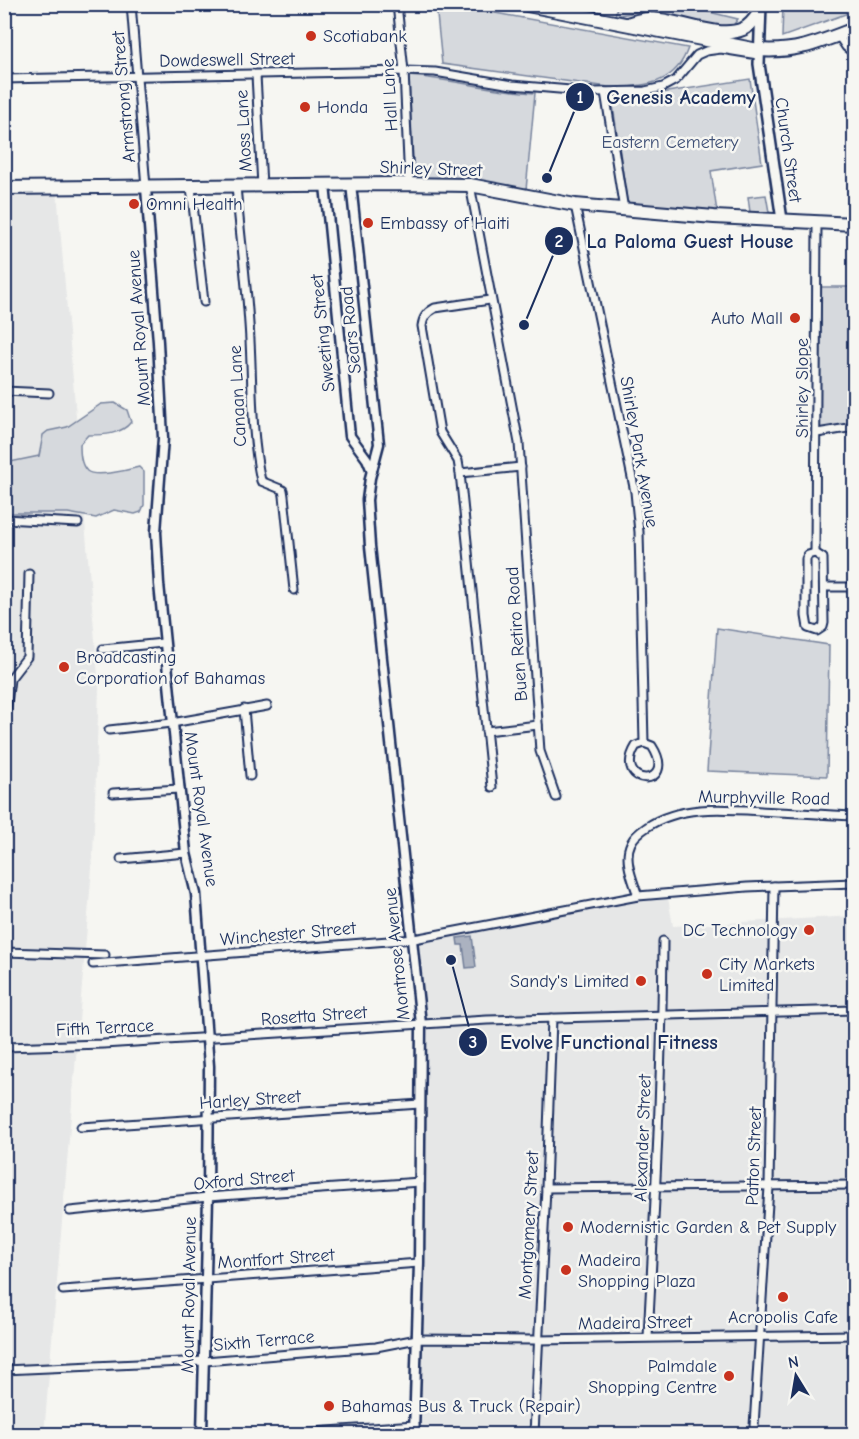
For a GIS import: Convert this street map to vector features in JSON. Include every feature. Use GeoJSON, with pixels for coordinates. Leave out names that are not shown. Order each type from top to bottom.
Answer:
{"type":"FeatureCollection","features":[{"type":"Feature","properties":{"kind":"highway"},"geometry":{"type":"LineString","coordinates":[[522,4],[758,52],[796,50],[855,29]]}},
{"type":"Feature","properties":{"kind":"highway"},"geometry":{"type":"LineString","coordinates":[[623,25],[648,18],[715,31],[732,32],[748,27],[760,9]]}},
{"type":"Feature","properties":{"kind":"highway","name":"Shirley Street"},"geometry":{"type":"LineString","coordinates":[[4,188],[470,185],[575,205],[624,210],[855,224]]}},
{"type":"Feature","properties":{"kind":"main road","name":"Church Street"},"geometry":{"type":"LineString","coordinates":[[760,9],[758,52],[782,220]]}},
{"type":"Feature","properties":{"kind":"street","name":"Armstrong Street"},"geometry":{"type":"LineString","coordinates":[[131,4],[146,188]]}},
{"type":"Feature","properties":{"kind":"street","name":"Hall Lane"},"geometry":{"type":"LineString","coordinates":[[397,4],[404,71],[409,184]]}},
{"type":"Feature","properties":{"kind":"street"},"geometry":{"type":"LineString","coordinates":[[838,35],[846,47],[855,53]]}},
{"type":"Feature","properties":{"kind":"street","name":"Dowdeswell Street"},"geometry":{"type":"LineString","coordinates":[[4,79],[404,71],[435,72],[512,85],[605,92],[645,91],[676,80],[697,55],[706,51],[758,52]]}},
{"type":"Feature","properties":{"kind":"street","name":"Moss Lane"},"geometry":{"type":"LineString","coordinates":[[256,75],[262,186]]}},
{"type":"Feature","properties":{"kind":"street"},"geometry":{"type":"LineString","coordinates":[[605,92],[624,210]]}},
{"type":"Feature","properties":{"kind":"street","name":"Sears Road"},"geometry":{"type":"LineString","coordinates":[[351,184],[379,444],[372,472]]}},
{"type":"Feature","properties":{"kind":"street","name":"Sweeting Street"},"geometry":{"type":"LineString","coordinates":[[325,185],[350,436],[367,459],[372,472]]}},
{"type":"Feature","properties":{"kind":"street","name":"Buen Retiro Road"},"geometry":{"type":"LineString","coordinates":[[470,185],[490,300],[519,443],[540,751],[556,797]]}},
{"type":"Feature","properties":{"kind":"street","name":"Canaan Lane"},"geometry":{"type":"LineString","coordinates":[[236,186],[249,325],[254,443],[261,481],[283,490],[294,590]]}},
{"type":"Feature","properties":{"kind":"street"},"geometry":{"type":"LineString","coordinates":[[191,187],[204,302]]}},
{"type":"Feature","properties":{"kind":"street","name":"Mount Royal Avenue"},"geometry":{"type":"LineString","coordinates":[[146,188],[158,342],[162,438],[156,532],[163,643],[186,853],[196,894],[207,1038],[208,1197],[202,1434]]}},
{"type":"Feature","properties":{"kind":"street","name":"Shirley Park Avenue"},"geometry":{"type":"LineString","coordinates":[[575,205],[635,492],[639,532],[644,743]]}},
{"type":"Feature","properties":{"kind":"street","name":"Shirley Slope"},"geometry":{"type":"LineString","coordinates":[[815,553],[817,223]]}},
{"type":"Feature","properties":{"kind":"street"},"geometry":{"type":"LineString","coordinates":[[490,300],[435,308],[423,319],[422,326],[440,432],[458,461],[460,472],[492,787]]}},
{"type":"Feature","properties":{"kind":"street"},"geometry":{"type":"LineString","coordinates":[[4,391],[49,393]]}},
{"type":"Feature","properties":{"kind":"street"},"geometry":{"type":"LineString","coordinates":[[817,433],[855,428]]}},
{"type":"Feature","properties":{"kind":"street"},"geometry":{"type":"LineString","coordinates":[[460,472],[521,467]]}},
{"type":"Feature","properties":{"kind":"street","name":"Montrose Avenue"},"geometry":{"type":"LineString","coordinates":[[372,472],[368,500],[370,546],[394,784],[414,939],[422,1024],[415,1430]]}},
{"type":"Feature","properties":{"kind":"street"},"geometry":{"type":"LineString","coordinates":[[4,519],[78,523]]}},
{"type":"Feature","properties":{"kind":"street","name":"Shirley Slope"},"geometry":{"type":"LineString","coordinates":[[815,553],[823,558],[825,587],[824,623],[820,630],[814,631],[807,624],[806,563],[808,555],[815,553]]}},
{"type":"Feature","properties":{"kind":"street"},"geometry":{"type":"LineString","coordinates":[[4,728],[7,679],[27,657],[29,574]]}},
{"type":"Feature","properties":{"kind":"street"},"geometry":{"type":"LineString","coordinates":[[825,587],[855,587]]}},
{"type":"Feature","properties":{"kind":"street"},"geometry":{"type":"LineString","coordinates":[[103,649],[163,643]]}},
{"type":"Feature","properties":{"kind":"street"},"geometry":{"type":"LineString","coordinates":[[109,730],[172,723],[267,706]]}},
{"type":"Feature","properties":{"kind":"street"},"geometry":{"type":"LineString","coordinates":[[244,709],[250,776]]}},
{"type":"Feature","properties":{"kind":"street"},"geometry":{"type":"LineString","coordinates":[[486,731],[538,725]]}},
{"type":"Feature","properties":{"kind":"street","name":"Shirley Park Avenue"},"geometry":{"type":"LineString","coordinates":[[644,743],[652,746],[658,759],[656,773],[646,779],[639,778],[635,774],[631,760],[636,746],[644,743]]}},
{"type":"Feature","properties":{"kind":"street"},"geometry":{"type":"LineString","coordinates":[[113,793],[178,789]]}},
{"type":"Feature","properties":{"kind":"street","name":"Murphyville Road"},"geometry":{"type":"LineString","coordinates":[[638,896],[628,861],[628,851],[632,841],[656,821],[670,815],[689,811],[719,810],[855,816]]}},
{"type":"Feature","properties":{"kind":"street"},"geometry":{"type":"LineString","coordinates":[[121,859],[186,853]]}},
{"type":"Feature","properties":{"kind":"street"},"geometry":{"type":"LineString","coordinates":[[414,939],[638,896],[774,886],[855,883]]}},
{"type":"Feature","properties":{"kind":"street","name":"Patton Street"},"geometry":{"type":"LineString","coordinates":[[754,1426],[769,1187],[774,886]]}},
{"type":"Feature","properties":{"kind":"street","name":"Winchester Street"},"geometry":{"type":"LineString","coordinates":[[93,964],[414,939]]}},
{"type":"Feature","properties":{"kind":"street","name":"Alexander Street"},"geometry":{"type":"LineString","coordinates":[[648,1337],[656,1188],[663,941]]}},
{"type":"Feature","properties":{"kind":"street"},"geometry":{"type":"LineString","coordinates":[[4,952],[105,955]]}},
{"type":"Feature","properties":{"kind":"street","name":"Rosetta Street"},"geometry":{"type":"LineString","coordinates":[[207,1038],[552,1018],[855,1010]]}},
{"type":"Feature","properties":{"kind":"street","name":"Montgomery Street"},"geometry":{"type":"LineString","coordinates":[[534,1434],[552,1018]]}},
{"type":"Feature","properties":{"kind":"street","name":"Fifth Terrace"},"geometry":{"type":"LineString","coordinates":[[4,1047],[207,1038]]}},
{"type":"Feature","properties":{"kind":"street","name":"Harley Street"},"geometry":{"type":"LineString","coordinates":[[81,1127],[420,1104]]}},
{"type":"Feature","properties":{"kind":"street","name":"Oxford Street"},"geometry":{"type":"LineString","coordinates":[[70,1211],[208,1197],[420,1182]]}},
{"type":"Feature","properties":{"kind":"street"},"geometry":{"type":"LineString","coordinates":[[546,1188],[855,1185]]}},
{"type":"Feature","properties":{"kind":"street","name":"Montfort Street"},"geometry":{"type":"LineString","coordinates":[[63,1290],[419,1263]]}},
{"type":"Feature","properties":{"kind":"street","name":"Madeira Street"},"geometry":{"type":"LineString","coordinates":[[417,1339],[538,1340],[855,1335]]}},
{"type":"Feature","properties":{"kind":"street","name":"Sixth Terrace"},"geometry":{"type":"LineString","coordinates":[[4,1370],[205,1361],[376,1347],[417,1339]]}},
{"type":"Feature","properties":{"kind":"street"},"geometry":{"type":"LineString","coordinates":[[284,1434],[415,1430]]}},
{"type":"Feature","properties":{"kind":"shaded area"},"geometry":{"type":"Polygon","coordinates":[[[57,191],[99,688],[93,856],[44,1434],[4,1434],[4,192],[57,191]]]}},
{"type":"Feature","properties":{"kind":"shaded area"},"geometry":{"type":"Polygon","coordinates":[[[668,898],[673,926],[854,916],[854,1434],[420,1434],[428,1026],[419,941],[630,901],[668,898]]]}},
{"type":"Feature","properties":{"kind":"shaded area"},"geometry":{"type":"Polygon","coordinates":[[[472,936],[476,967],[466,968],[463,945],[458,945],[457,938],[472,936]]]}},
{"type":"Feature","properties":{"kind":"green space"},"geometry":{"type":"Polygon","coordinates":[[[676,4],[738,19],[731,28],[641,11],[615,16],[617,5],[676,4]]]}},
{"type":"Feature","properties":{"kind":"green space"},"geometry":{"type":"Polygon","coordinates":[[[436,5],[451,5],[688,48],[676,69],[660,80],[616,88],[442,64],[436,5]]]}},
{"type":"Feature","properties":{"kind":"green space"},"geometry":{"type":"Polygon","coordinates":[[[783,5],[854,5],[854,11],[782,37],[783,5]]]}},
{"type":"Feature","properties":{"kind":"green space"},"geometry":{"type":"Polygon","coordinates":[[[409,76],[535,93],[526,190],[478,180],[414,180],[409,76]]]}},
{"type":"Feature","properties":{"kind":"green space","name":"Eastern Cemetery"},"geometry":{"type":"Polygon","coordinates":[[[750,79],[762,163],[711,171],[717,212],[628,207],[612,99],[750,79]]]}},
{"type":"Feature","properties":{"kind":"green space"},"geometry":{"type":"Polygon","coordinates":[[[766,195],[769,212],[750,212],[748,197],[766,195]]]}},
{"type":"Feature","properties":{"kind":"green space"},"geometry":{"type":"Polygon","coordinates":[[[821,287],[854,287],[854,425],[820,430],[821,287]]]}},
{"type":"Feature","properties":{"kind":"green space"},"geometry":{"type":"Polygon","coordinates":[[[115,403],[127,410],[131,422],[117,432],[88,435],[80,444],[80,454],[85,468],[91,473],[112,473],[139,467],[144,472],[144,505],[141,512],[135,514],[114,510],[96,518],[68,513],[11,513],[5,511],[5,463],[39,456],[43,435],[48,431],[67,427],[101,404],[115,403]]]}},
{"type":"Feature","properties":{"kind":"green space"},"geometry":{"type":"Polygon","coordinates":[[[717,628],[829,645],[827,776],[707,771],[717,628]]]}},
{"type":"Feature","properties":{"kind":"place","name":"Scotiabank"},"geometry":{"type":"Point","coordinates":[311,36]}},
{"type":"Feature","properties":{"kind":"place","name":"Honda"},"geometry":{"type":"Point","coordinates":[305,107]}},
{"type":"Feature","properties":{"kind":"place","name":"Genesis Academy"},"geometry":{"type":"Point","coordinates":[547,178]}},
{"type":"Feature","properties":{"kind":"place","name":"Omni Health"},"geometry":{"type":"Point","coordinates":[134,204]}},
{"type":"Feature","properties":{"kind":"place","name":"Embassy of Haiti"},"geometry":{"type":"Point","coordinates":[368,223]}},
{"type":"Feature","properties":{"kind":"place","name":"Auto Mall"},"geometry":{"type":"Point","coordinates":[795,318]}},
{"type":"Feature","properties":{"kind":"place","name":"La Paloma Guest House"},"geometry":{"type":"Point","coordinates":[524,325]}},
{"type":"Feature","properties":{"kind":"place","name":"Broadcasting Corporation of Bahamas"},"geometry":{"type":"Point","coordinates":[64,667]}},
{"type":"Feature","properties":{"kind":"place","name":"DC Technology"},"geometry":{"type":"Point","coordinates":[809,930]}},
{"type":"Feature","properties":{"kind":"place","name":"Evolve Functional Fitness"},"geometry":{"type":"Point","coordinates":[451,960]}},
{"type":"Feature","properties":{"kind":"place","name":"City Markets Limited"},"geometry":{"type":"Point","coordinates":[707,974]}},
{"type":"Feature","properties":{"kind":"place","name":"Sandy's Limited"},"geometry":{"type":"Point","coordinates":[641,981]}},
{"type":"Feature","properties":{"kind":"place","name":"Modernistic Garden & Pet Supply"},"geometry":{"type":"Point","coordinates":[568,1227]}},
{"type":"Feature","properties":{"kind":"place","name":"Madeira Shopping Plaza"},"geometry":{"type":"Point","coordinates":[566,1270]}},
{"type":"Feature","properties":{"kind":"place","name":"Acropolis Cafe"},"geometry":{"type":"Point","coordinates":[783,1297]}},
{"type":"Feature","properties":{"kind":"place","name":"Palmdale Shopping Centre"},"geometry":{"type":"Point","coordinates":[729,1376]}},
{"type":"Feature","properties":{"kind":"place","name":"Bahamas Bus & Truck (Repair)"},"geometry":{"type":"Point","coordinates":[329,1406]}}]}
